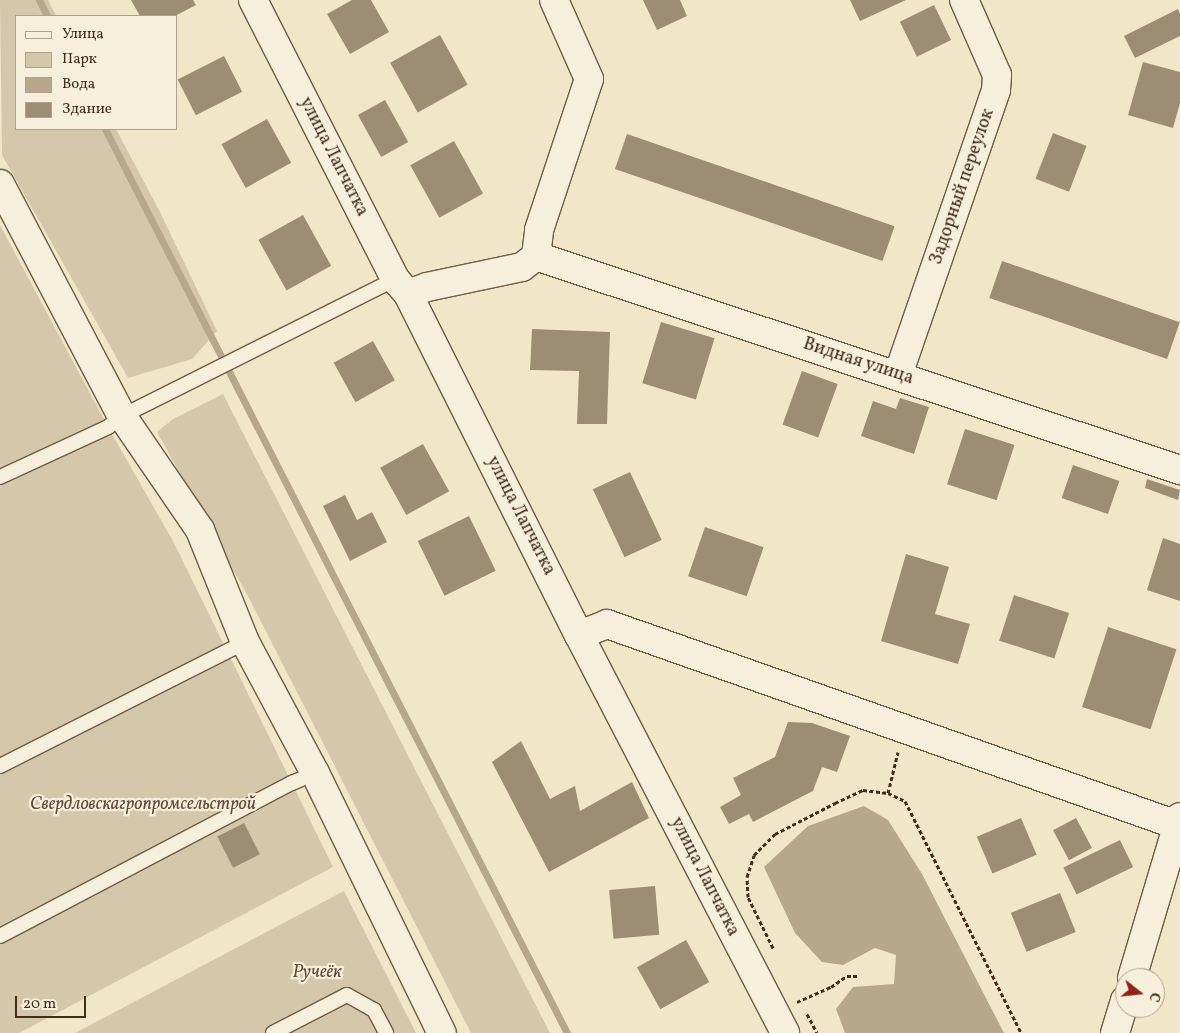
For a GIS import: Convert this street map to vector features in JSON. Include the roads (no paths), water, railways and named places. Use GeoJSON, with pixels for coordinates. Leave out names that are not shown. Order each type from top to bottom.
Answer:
{"type":"FeatureCollection","features":[{"type":"Feature","properties":{"kind":"street","name":"улица Лапчатка"},"geometry":{"type":"LineString","coordinates":[[253,0],[780,1023]]}},
{"type":"Feature","properties":{"kind":"street"},"geometry":{"type":"LineString","coordinates":[[402,287],[427,287],[522,267],[536,256],[539,230],[588,79],[554,0]]}},
{"type":"Feature","properties":{"kind":"street","name":"Задорный переулок"},"geometry":{"type":"LineString","coordinates":[[898,375],[996,90],[998,75],[964,0]]}},
{"type":"Feature","properties":{"kind":"street"},"geometry":{"type":"LineString","coordinates":[[0,184],[122,416],[200,530],[245,642],[315,773],[442,1033]]}},
{"type":"Feature","properties":{"kind":"street","name":"Видная улица"},"geometry":{"type":"LineString","coordinates":[[536,256],[1180,470]]}},
{"type":"Feature","properties":{"kind":"street"},"geometry":{"type":"LineString","coordinates":[[580,635],[607,624],[903,728],[1179,821],[1135,968]]}},
{"type":"Feature","properties":{"kind":"street"},"geometry":{"type":"LineString","coordinates":[[1116,1033],[1120,1018]]}},
{"type":"Feature","properties":{"kind":"lane"},"geometry":{"type":"LineString","coordinates":[[0,477],[108,427],[122,416],[402,287]]}},
{"type":"Feature","properties":{"kind":"lane"},"geometry":{"type":"LineString","coordinates":[[0,766],[245,642]]}},
{"type":"Feature","properties":{"kind":"lane"},"geometry":{"type":"LineString","coordinates":[[0,936],[292,783],[315,773]]}},
{"type":"Feature","properties":{"kind":"lane"},"geometry":{"type":"LineString","coordinates":[[273,1033],[347,995],[374,1010],[386,1033]]}},
{"type":"Feature","properties":{"kind":"water"},"geometry":{"type":"Polygon","coordinates":[[[864,806],[888,820],[922,874],[1004,1033],[845,1033],[836,1009],[853,987],[894,984],[896,955],[875,948],[843,965],[822,962],[795,933],[764,867],[808,826],[864,806]]]}},
{"type":"Feature","properties":{"kind":"waterway"},"geometry":{"type":"LineString","coordinates":[[39,0],[46,15]]}},
{"type":"Feature","properties":{"kind":"waterway"},"geometry":{"type":"LineString","coordinates":[[106,130],[567,1033]]}},
{"type":"Feature","properties":{"kind":"park label","name":"Свердловскагропромсельстрой"},"geometry":{"type":"Point","coordinates":[143,805]}},
{"type":"Feature","properties":{"kind":"park label","name":"Ручеёк"},"geometry":{"type":"Point","coordinates":[317,973]}}]}
